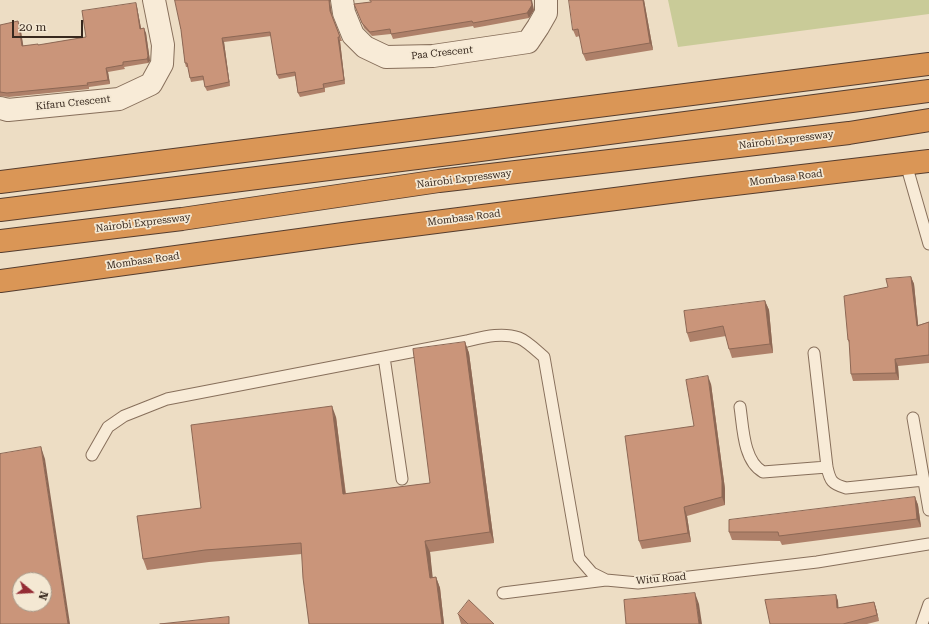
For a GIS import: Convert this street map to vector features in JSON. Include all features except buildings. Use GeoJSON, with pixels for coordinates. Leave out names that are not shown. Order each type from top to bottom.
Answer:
{"type":"FeatureCollection","features":[{"type":"Feature","properties":{"kind":"highway"},"geometry":{"type":"LineString","coordinates":[[0,182],[929,64]]}},
{"type":"Feature","properties":{"kind":"highway"},"geometry":{"type":"LineString","coordinates":[[0,210],[378,163],[929,91]]}},
{"type":"Feature","properties":{"kind":"highway","name":"Nairobi Expressway"},"geometry":{"type":"LineString","coordinates":[[0,241],[182,219],[439,181],[849,132],[929,120]]}},
{"type":"Feature","properties":{"kind":"highway","name":"Mombasa Road"},"geometry":{"type":"LineString","coordinates":[[0,281],[358,232],[701,188],[929,162]]}},
{"type":"Feature","properties":{"kind":"street","name":"Kifaru Crescent"},"geometry":{"type":"LineString","coordinates":[[0,108],[8,110],[119,99],[151,84],[162,64],[163,45],[154,0]]}},
{"type":"Feature","properties":{"kind":"street","name":"Paa Crescent"},"geometry":{"type":"LineString","coordinates":[[342,0],[344,13],[353,35],[365,47],[386,57],[433,56],[528,42],[546,13],[546,0]]}},
{"type":"Feature","properties":{"kind":"lane"},"geometry":{"type":"LineString","coordinates":[[906,164],[929,244]]}},
{"type":"Feature","properties":{"kind":"lane","name":"Witu Road"},"geometry":{"type":"LineString","coordinates":[[384,357],[489,335],[520,338],[544,357],[579,558],[592,573],[606,580],[638,583],[817,562],[929,544]]}},
{"type":"Feature","properties":{"kind":"lane"},"geometry":{"type":"LineString","coordinates":[[814,353],[827,466],[829,477],[835,485],[846,488],[924,480]]}},
{"type":"Feature","properties":{"kind":"lane"},"geometry":{"type":"LineString","coordinates":[[92,455],[108,427],[124,416],[167,399],[384,357],[402,479]]}},
{"type":"Feature","properties":{"kind":"lane"},"geometry":{"type":"LineString","coordinates":[[740,407],[747,450],[751,461],[756,468],[762,472],[827,466]]}},
{"type":"Feature","properties":{"kind":"lane"},"geometry":{"type":"LineString","coordinates":[[912,418],[929,510]]}},
{"type":"Feature","properties":{"kind":"lane"},"geometry":{"type":"LineString","coordinates":[[503,593],[606,580]]}},
{"type":"Feature","properties":{"kind":"lane"},"geometry":{"type":"LineString","coordinates":[[922,624],[929,604]]}},
{"type":"Feature","properties":{"kind":"green space"},"geometry":{"type":"Polygon","coordinates":[[[668,0],[929,0],[929,14],[678,47],[668,0]]]}}]}
